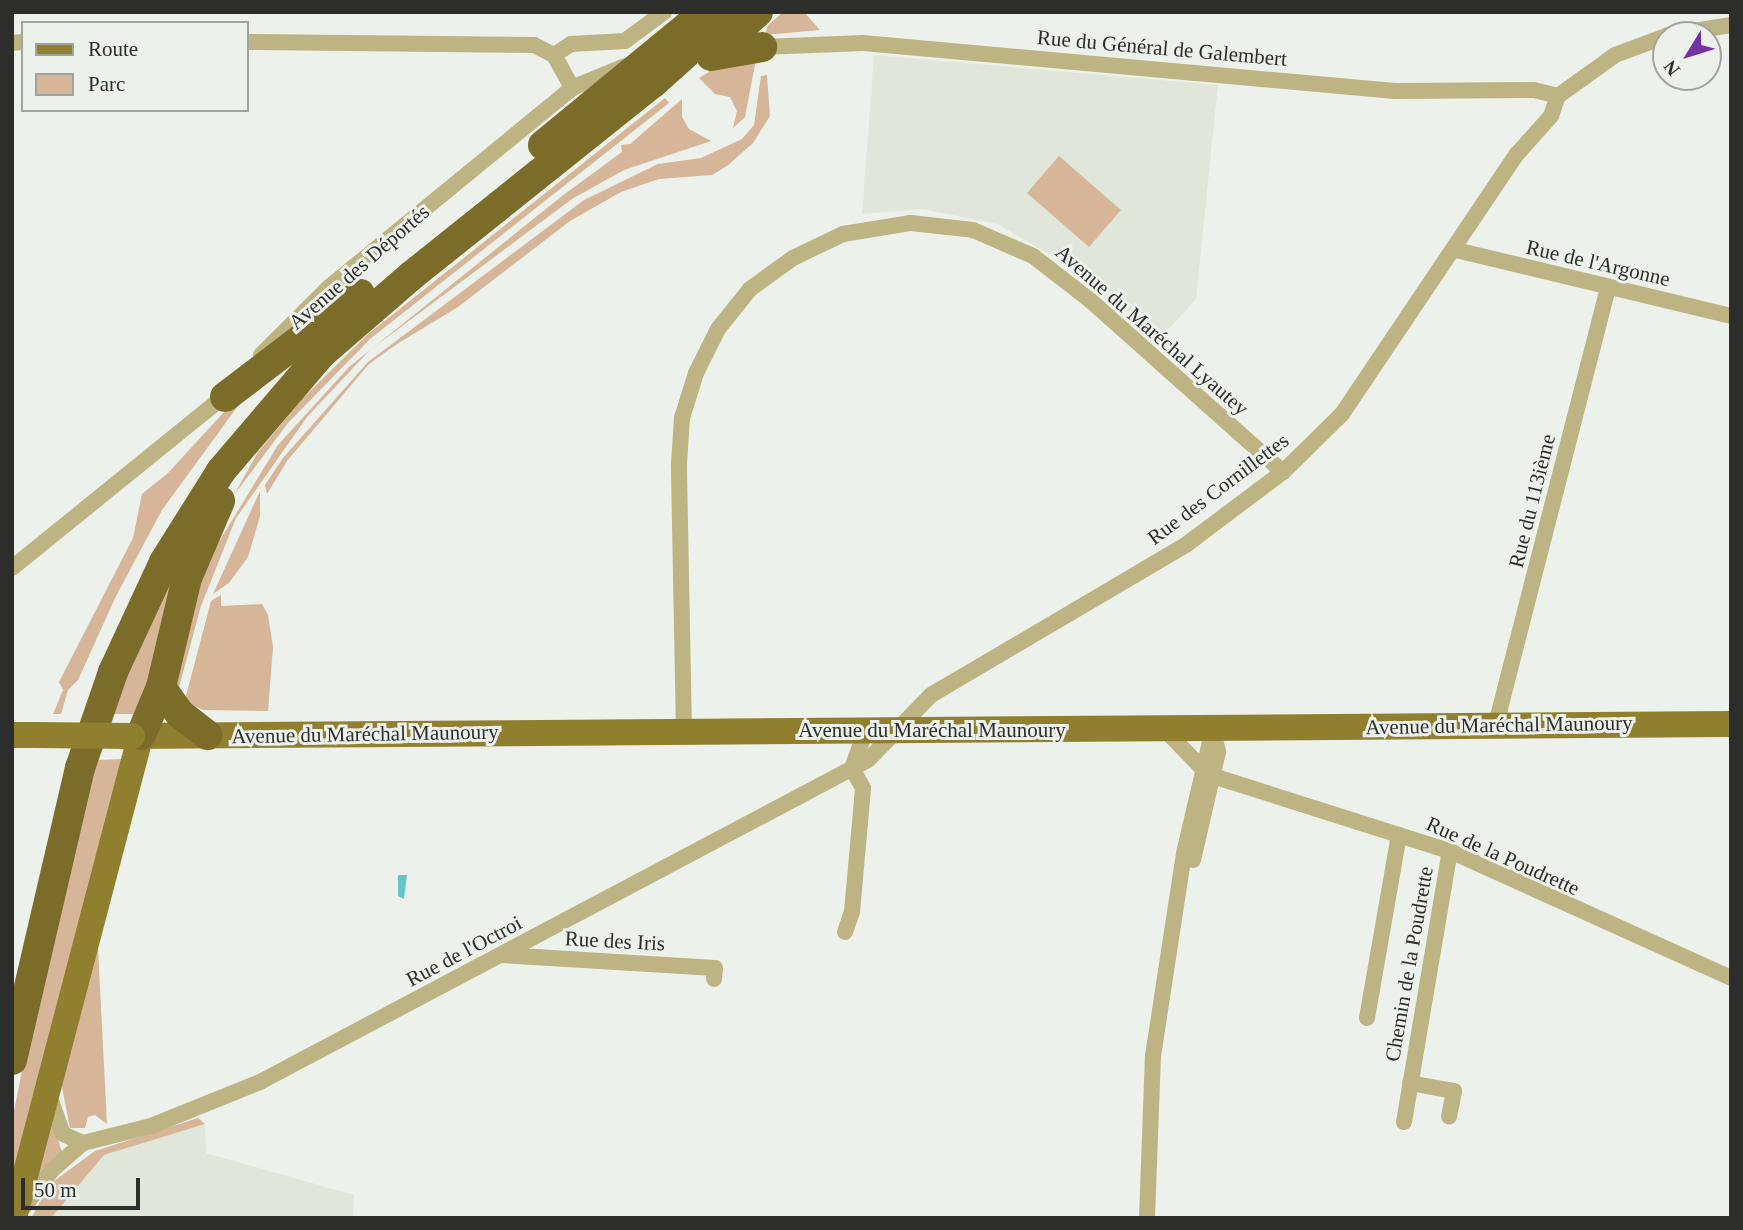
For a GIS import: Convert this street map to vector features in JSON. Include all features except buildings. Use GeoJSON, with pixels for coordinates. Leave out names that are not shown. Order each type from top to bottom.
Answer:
{"type":"FeatureCollection","features":[{"type":"Feature","properties":{"kind":"highway"},"geometry":{"type":"LineString","coordinates":[[678,47],[750,23]]}},
{"type":"Feature","properties":{"kind":"highway","name":"Avenue des Déportés"},"geometry":{"type":"LineString","coordinates":[[339,312],[678,47]]}},
{"type":"Feature","properties":{"kind":"highway","name":"Avenue des Déportés"},"geometry":{"type":"LineString","coordinates":[[34,913],[113,672],[164,562],[221,471],[321,354],[678,47]]}},
{"type":"Feature","properties":{"kind":"highway"},"geometry":{"type":"LineString","coordinates":[[225,397],[339,312]]}},
{"type":"Feature","properties":{"kind":"highway"},"geometry":{"type":"LineString","coordinates":[[12,1060],[34,913],[69,737],[144,565],[170,518],[242,415],[339,312]]}},
{"type":"Feature","properties":{"kind":"highway"},"geometry":{"type":"LineString","coordinates":[[137,736],[160,687],[187,578],[223,496],[221,471]]}},
{"type":"Feature","properties":{"kind":"highway"},"geometry":{"type":"LineString","coordinates":[[160,687],[179,713],[207,735]]}},
{"type":"Feature","properties":{"kind":"highway"},"geometry":{"type":"LineString","coordinates":[[12,967],[34,913]]}},
{"type":"Feature","properties":{"kind":"main road","name":"Avenue du Maréchal Maunoury"},"geometry":{"type":"LineString","coordinates":[[23,735],[1731,724]]}},
{"type":"Feature","properties":{"kind":"main road"},"geometry":{"type":"LineString","coordinates":[[15,1218],[48,1077],[137,736]]}},
{"type":"Feature","properties":{"kind":"street","name":"Rue du Général de Galembert"},"geometry":{"type":"LineString","coordinates":[[750,23],[863,43],[1395,91],[1534,90],[1558,96]]}},
{"type":"Feature","properties":{"kind":"street"},"geometry":{"type":"LineString","coordinates":[[554,55],[571,44],[625,41],[678,47]]}},
{"type":"Feature","properties":{"kind":"street"},"geometry":{"type":"LineString","coordinates":[[1558,96],[1615,55],[1652,41]]}},
{"type":"Feature","properties":{"kind":"street"},"geometry":{"type":"LineString","coordinates":[[248,42],[534,45],[554,55],[572,88]]}},
{"type":"Feature","properties":{"kind":"street","name":"Avenue des Déportés"},"geometry":{"type":"LineString","coordinates":[[12,568],[225,397],[328,289],[572,88],[678,47]]}},
{"type":"Feature","properties":{"kind":"street","name":"Rue des Cornillettes"},"geometry":{"type":"LineString","coordinates":[[898,730],[931,695],[1188,544],[1283,472],[1342,414],[1456,250],[1517,154],[1550,116],[1558,96]]}},
{"type":"Feature","properties":{"kind":"street","name":"Avenue du Maréchal Lyautey"},"geometry":{"type":"LineString","coordinates":[[684,732],[679,464],[682,418],[696,373],[718,329],[750,289],[793,258],[843,234],[911,223],[973,230],[1033,256],[1091,301],[1283,472]]}},
{"type":"Feature","properties":{"kind":"street","name":"Rue de l'Argonne"},"geometry":{"type":"LineString","coordinates":[[1456,250],[1731,316]]}},
{"type":"Feature","properties":{"kind":"street","name":"Rue du 113ième"},"geometry":{"type":"LineString","coordinates":[[1496,724],[1608,288]]}},
{"type":"Feature","properties":{"kind":"street"},"geometry":{"type":"LineString","coordinates":[[1164,729],[1207,772]]}},
{"type":"Feature","properties":{"kind":"street"},"geometry":{"type":"LineString","coordinates":[[1146,1218],[1153,1056],[1176,916],[1207,772],[1213,729]]}},
{"type":"Feature","properties":{"kind":"street"},"geometry":{"type":"LineString","coordinates":[[845,932],[852,912],[863,788],[852,768],[866,730]]}},
{"type":"Feature","properties":{"kind":"street","name":"Rue de l'Octroi"},"geometry":{"type":"LineString","coordinates":[[15,1218],[36,1188],[83,1143],[212,1104],[852,768],[872,757],[898,730]]}},
{"type":"Feature","properties":{"kind":"street","name":"Rue de la Poudrette"},"geometry":{"type":"LineString","coordinates":[[1207,772],[1450,851],[1731,978]]}},
{"type":"Feature","properties":{"kind":"street"},"geometry":{"type":"LineString","coordinates":[[1367,1018],[1399,835]]}},
{"type":"Feature","properties":{"kind":"street","name":"Chemin de la Poudrette"},"geometry":{"type":"LineString","coordinates":[[1404,1122],[1450,851]]}},
{"type":"Feature","properties":{"kind":"street","name":"Rue des Iris"},"geometry":{"type":"LineString","coordinates":[[500,955],[715,968],[714,979]]}},
{"type":"Feature","properties":{"kind":"street"},"geometry":{"type":"LineString","coordinates":[[48,1077],[49,1097],[63,1134],[83,1143]]}},
{"type":"Feature","properties":{"kind":"street","name":"Chemin de la Poudrette"},"geometry":{"type":"LineString","coordinates":[[1410,1083],[1454,1091],[1449,1117]]}},
{"type":"Feature","properties":{"kind":"shaded area"},"geometry":{"type":"Polygon","coordinates":[[[874,55],[1218,85],[1196,299],[1156,343],[1063,262],[997,224],[922,209],[862,214],[874,55]]]}},
{"type":"Feature","properties":{"kind":"shaded area"},"geometry":{"type":"Polygon","coordinates":[[[205,1124],[206,1153],[354,1195],[353,1218],[51,1218],[104,1155],[205,1124]]]}},
{"type":"Feature","properties":{"kind":"green space"},"geometry":{"type":"Polygon","coordinates":[[[783,12],[804,12],[820,30],[765,35],[768,25],[783,12]]]}},
{"type":"Feature","properties":{"kind":"green space"},"geometry":{"type":"Polygon","coordinates":[[[756,59],[745,117],[733,128],[737,111],[730,97],[715,94],[699,78],[709,72],[706,66],[756,59]]]}},
{"type":"Feature","properties":{"kind":"green space"},"geometry":{"type":"Polygon","coordinates":[[[767,75],[770,116],[753,143],[727,166],[712,175],[659,179],[621,192],[570,221],[458,307],[397,344],[369,364],[287,461],[267,494],[265,485],[283,458],[368,362],[584,200],[658,164],[701,158],[742,139],[754,125],[761,76],[767,75]]]}},
{"type":"Feature","properties":{"kind":"green space"},"geometry":{"type":"Polygon","coordinates":[[[665,98],[669,103],[370,339],[288,423],[234,495],[212,540],[217,545],[278,445],[349,367],[369,351],[307,417],[236,518],[201,606],[175,702],[172,682],[202,552],[258,452],[303,398],[367,335],[665,98]]]}},
{"type":"Feature","properties":{"kind":"green space"},"geometry":{"type":"Polygon","coordinates":[[[682,99],[682,117],[689,129],[711,141],[624,170],[572,199],[373,348],[562,196],[622,152],[621,145],[630,144],[682,99]]]}},
{"type":"Feature","properties":{"kind":"green space"},"geometry":{"type":"Polygon","coordinates":[[[1059,156],[1121,210],[1089,247],[1027,193],[1059,156]]]}},
{"type":"Feature","properties":{"kind":"green space"},"geometry":{"type":"Polygon","coordinates":[[[236,399],[243,399],[162,510],[116,596],[78,680],[68,690],[61,714],[53,714],[63,690],[59,682],[133,538],[142,494],[168,473],[236,399]]]}},
{"type":"Feature","properties":{"kind":"green space"},"geometry":{"type":"Polygon","coordinates":[[[260,491],[260,516],[248,557],[229,583],[213,594],[260,491]]]}},
{"type":"Feature","properties":{"kind":"green space"},"geometry":{"type":"Polygon","coordinates":[[[187,544],[140,714],[108,714],[187,544]]]}},
{"type":"Feature","properties":{"kind":"green space"},"geometry":{"type":"Polygon","coordinates":[[[221,595],[221,606],[262,604],[268,615],[273,647],[268,711],[203,710],[188,703],[186,696],[211,601],[221,595]]]}},
{"type":"Feature","properties":{"kind":"green space"},"geometry":{"type":"Polygon","coordinates":[[[124,759],[12,1197],[12,1122],[42,967],[95,760],[124,759]]]}},
{"type":"Feature","properties":{"kind":"green space"},"geometry":{"type":"Polygon","coordinates":[[[97,929],[107,1124],[95,1115],[88,1117],[85,1128],[70,1128],[60,1077],[97,929]]]}},
{"type":"Feature","properties":{"kind":"green space"},"geometry":{"type":"Polygon","coordinates":[[[46,1105],[62,1152],[30,1183],[46,1105]]]}},
{"type":"Feature","properties":{"kind":"green space"},"geometry":{"type":"Polygon","coordinates":[[[198,1118],[205,1124],[104,1155],[51,1218],[31,1218],[50,1184],[95,1151],[198,1118]]]}},
{"type":"Feature","properties":{"kind":"water"},"geometry":{"type":"Polygon","coordinates":[[[398,875],[407,875],[404,899],[398,896],[398,875]]]}}]}
